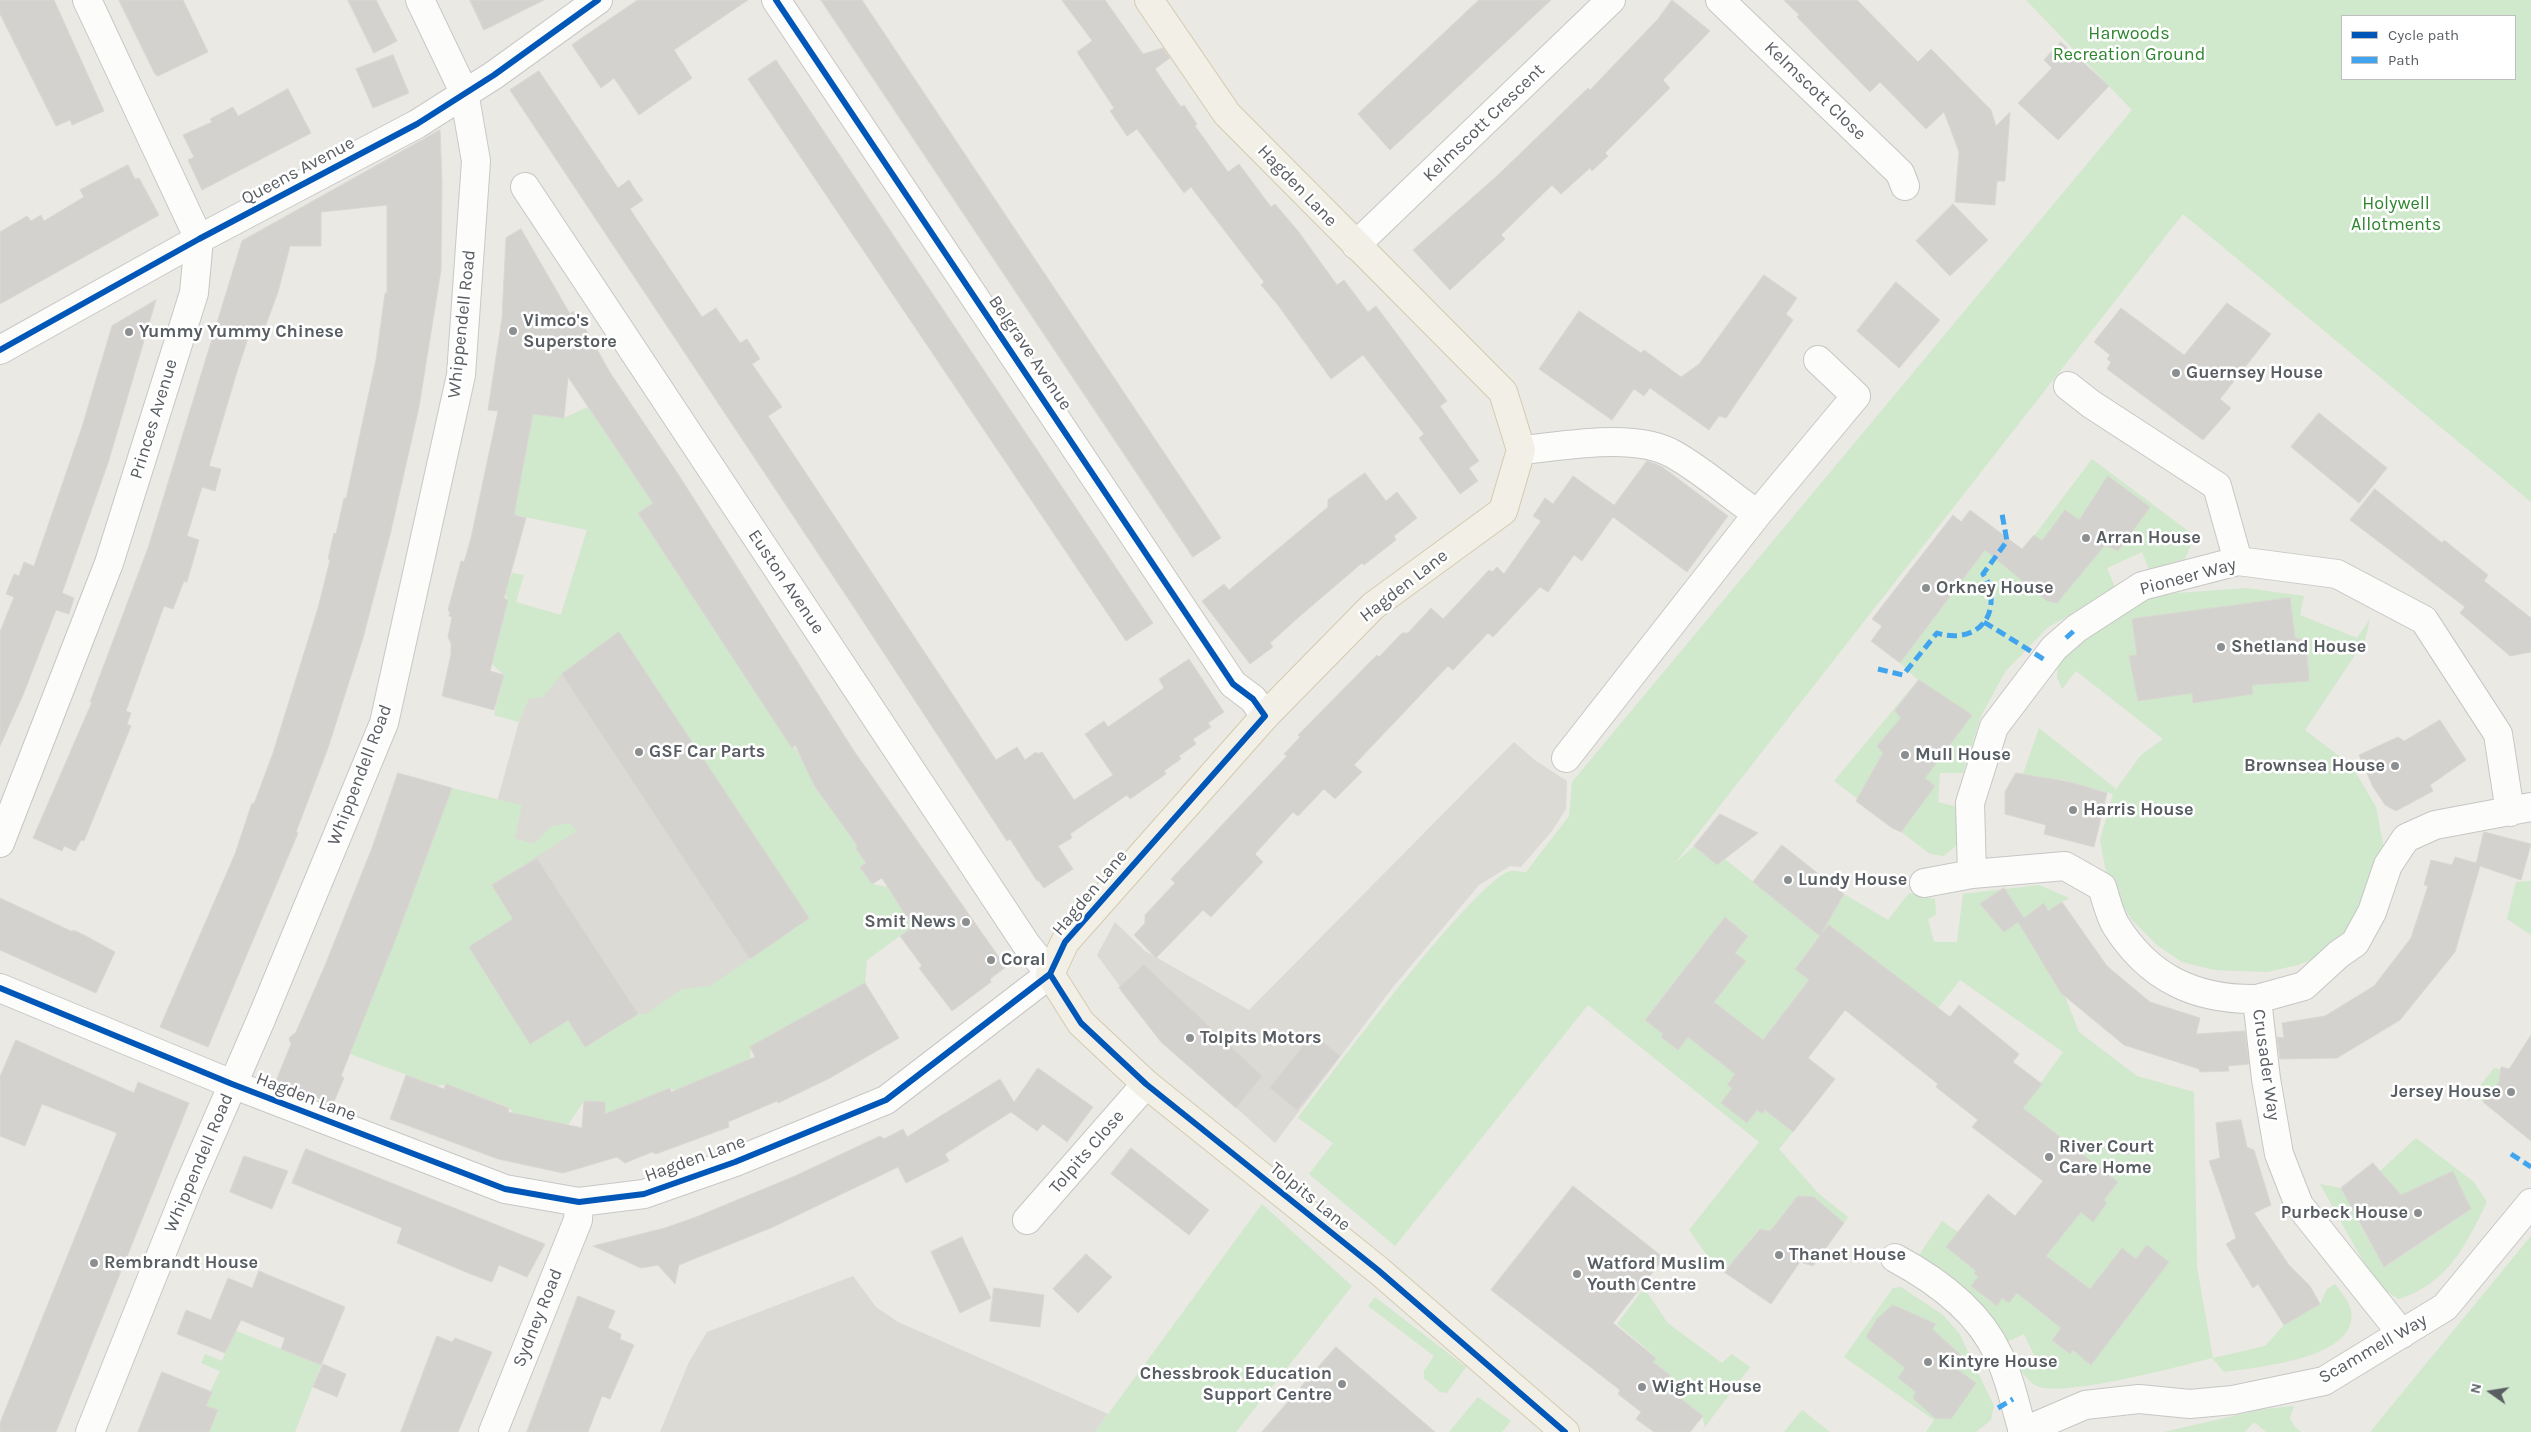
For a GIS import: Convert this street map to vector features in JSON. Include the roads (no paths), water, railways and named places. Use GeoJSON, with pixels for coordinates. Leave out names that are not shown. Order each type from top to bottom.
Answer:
{"type":"FeatureCollection","features":[{"type":"Feature","properties":{"kind":"main road","name":"Hagden Lane"},"geometry":{"type":"LineString","coordinates":[[1050,974],[1065,942],[1265,716],[1373,606],[1503,511],[1521,450],[1503,392],[1227,114],[1150,0]]}},
{"type":"Feature","properties":{"kind":"main road","name":"Tolpits Lane"},"geometry":{"type":"LineString","coordinates":[[1050,974],[1081,1024],[1146,1084],[1378,1270],[1565,1432]]}},
{"type":"Feature","properties":{"kind":"street"},"geometry":{"type":"LineString","coordinates":[[87,0],[199,239]]}},
{"type":"Feature","properties":{"kind":"street","name":"Whippendell Road"},"geometry":{"type":"LineString","coordinates":[[90,1432],[189,1185],[260,1022],[384,724],[462,375],[476,160],[464,92],[420,0]]}},
{"type":"Feature","properties":{"kind":"street","name":"Queens Avenue"},"geometry":{"type":"LineString","coordinates":[[0,350],[199,239],[388,141],[500,70],[598,0]]}},
{"type":"Feature","properties":{"kind":"street","name":"Belgrave Avenue"},"geometry":{"type":"LineString","coordinates":[[776,0],[1233,684],[1252,699],[1265,716]]}},
{"type":"Feature","properties":{"kind":"street","name":"Kelmscott Crescent"},"geometry":{"type":"LineString","coordinates":[[1356,245],[1611,0]]}},
{"type":"Feature","properties":{"kind":"street","name":"Kelmscott Close"},"geometry":{"type":"LineString","coordinates":[[1720,0],[1900,173],[1905,186]]}},
{"type":"Feature","properties":{"kind":"street","name":"Euston Avenue"},"geometry":{"type":"LineString","coordinates":[[524,187],[1026,944],[1050,974]]}},
{"type":"Feature","properties":{"kind":"street","name":"Princes Avenue"},"geometry":{"type":"LineString","coordinates":[[0,843],[109,564],[194,293],[199,239]]}},
{"type":"Feature","properties":{"kind":"street"},"geometry":{"type":"LineString","coordinates":[[1566,758],[1755,517],[1856,396],[1818,360]]}},
{"type":"Feature","properties":{"kind":"street"},"geometry":{"type":"LineString","coordinates":[[2068,386],[2217,486],[2238,562]]}},
{"type":"Feature","properties":{"kind":"street"},"geometry":{"type":"LineString","coordinates":[[1521,450],[1601,443],[1641,444],[1672,453],[1749,508],[1755,517]]}},
{"type":"Feature","properties":{"kind":"street","name":"Pioneer Way"},"geometry":{"type":"LineString","coordinates":[[1972,874],[1970,803],[1994,728],[2054,648],[2072,633],[2142,586],[2238,562],[2337,574],[2424,620],[2498,734],[2521,810]]}},
{"type":"Feature","properties":{"kind":"street","name":"Crusader Way"},"geometry":{"type":"LineString","coordinates":[[2402,1334],[2299,1205],[2280,1154],[2266,1079],[2257,999],[2304,986],[2339,954],[2355,944],[2372,912],[2388,865],[2406,838],[2435,824],[2521,810]]}},
{"type":"Feature","properties":{"kind":"street"},"geometry":{"type":"LineString","coordinates":[[1924,883],[1972,874],[2065,866],[2102,887],[2114,923],[2148,965],[2174,983],[2203,994],[2230,1000],[2257,999]]}},
{"type":"Feature","properties":{"kind":"street","name":"Hagden Lane"},"geometry":{"type":"LineString","coordinates":[[0,988],[232,1084],[505,1189],[579,1202],[644,1194],[735,1162],[886,1100],[1050,974]]}},
{"type":"Feature","properties":{"kind":"street","name":"Tolpits Close"},"geometry":{"type":"LineString","coordinates":[[1027,1220],[1146,1084]]}},
{"type":"Feature","properties":{"kind":"street","name":"Sydney Road"},"geometry":{"type":"LineString","coordinates":[[493,1432],[578,1220],[579,1202]]}},
{"type":"Feature","properties":{"kind":"street","name":"Scammell Way"},"geometry":{"type":"LineString","coordinates":[[2022,1432],[2085,1405],[2140,1399],[2190,1404],[2233,1400],[2324,1381],[2445,1307],[2531,1203]]}},
{"type":"Feature","properties":{"kind":"street"},"geometry":{"type":"LineString","coordinates":[[1895,1258],[1919,1271],[1950,1293],[1976,1319],[1998,1354],[2022,1432]]}},
{"type":"Feature","properties":{"kind":"place","name":"Vimco's Superstore"},"geometry":{"type":"Point","coordinates":[513,331]}},
{"type":"Feature","properties":{"kind":"place","name":"Yummy Yummy Chinese"},"geometry":{"type":"Point","coordinates":[129,332]}},
{"type":"Feature","properties":{"kind":"place","name":"Guernsey House"},"geometry":{"type":"Point","coordinates":[2176,373]}},
{"type":"Feature","properties":{"kind":"place","name":"Arran House"},"geometry":{"type":"Point","coordinates":[2086,538]}},
{"type":"Feature","properties":{"kind":"place","name":"Orkney House"},"geometry":{"type":"Point","coordinates":[1926,588]}},
{"type":"Feature","properties":{"kind":"place","name":"Shetland House"},"geometry":{"type":"Point","coordinates":[2221,647]}},
{"type":"Feature","properties":{"kind":"place","name":"GSF Car Parts"},"geometry":{"type":"Point","coordinates":[639,752]}},
{"type":"Feature","properties":{"kind":"place","name":"Mull House"},"geometry":{"type":"Point","coordinates":[1905,755]}},
{"type":"Feature","properties":{"kind":"place","name":"Brownsea House"},"geometry":{"type":"Point","coordinates":[2395,766]}},
{"type":"Feature","properties":{"kind":"place","name":"Harris House"},"geometry":{"type":"Point","coordinates":[2073,810]}},
{"type":"Feature","properties":{"kind":"place","name":"Lundy House"},"geometry":{"type":"Point","coordinates":[1788,880]}},
{"type":"Feature","properties":{"kind":"place","name":"Smit News"},"geometry":{"type":"Point","coordinates":[966,922]}},
{"type":"Feature","properties":{"kind":"place","name":"Coral"},"geometry":{"type":"Point","coordinates":[991,960]}},
{"type":"Feature","properties":{"kind":"place","name":"Tolpits Motors"},"geometry":{"type":"Point","coordinates":[1190,1038]}},
{"type":"Feature","properties":{"kind":"place","name":"Jersey House"},"geometry":{"type":"Point","coordinates":[2511,1092]}},
{"type":"Feature","properties":{"kind":"place","name":"River Court Care Home"},"geometry":{"type":"Point","coordinates":[2049,1157]}},
{"type":"Feature","properties":{"kind":"place","name":"Purbeck House"},"geometry":{"type":"Point","coordinates":[2418,1213]}},
{"type":"Feature","properties":{"kind":"place","name":"Thanet House"},"geometry":{"type":"Point","coordinates":[1779,1255]}},
{"type":"Feature","properties":{"kind":"place","name":"Rembrandt House"},"geometry":{"type":"Point","coordinates":[94,1263]}},
{"type":"Feature","properties":{"kind":"place","name":"Watford Muslim Youth Centre"},"geometry":{"type":"Point","coordinates":[1577,1274]}},
{"type":"Feature","properties":{"kind":"place","name":"Kintyre House"},"geometry":{"type":"Point","coordinates":[1928,1362]}},
{"type":"Feature","properties":{"kind":"place","name":"Chessbrook Education Support Centre"},"geometry":{"type":"Point","coordinates":[1342,1384]}},
{"type":"Feature","properties":{"kind":"place","name":"Wight House"},"geometry":{"type":"Point","coordinates":[1642,1387]}},
{"type":"Feature","properties":{"kind":"park label","name":"Harwoods Recreation Ground"},"geometry":{"type":"Point","coordinates":[2129,44]}},
{"type":"Feature","properties":{"kind":"park label","name":"Holywell Allotments"},"geometry":{"type":"Point","coordinates":[2396,214]}}]}
